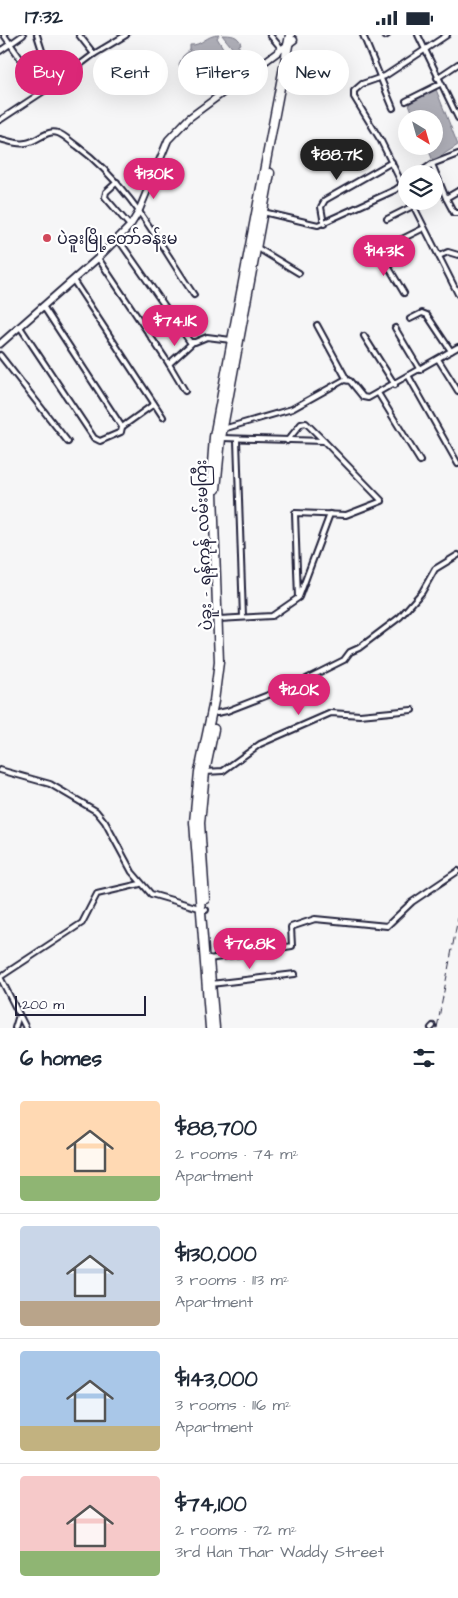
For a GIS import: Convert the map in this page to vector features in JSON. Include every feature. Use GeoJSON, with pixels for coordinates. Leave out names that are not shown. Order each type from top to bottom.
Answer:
{"type":"FeatureCollection","features":[{"type":"Feature","properties":{"kind":"highway","name":"ပဲခူး - ရန်ကုန် လမ်းမကြီး"},"geometry":{"type":"LineString","coordinates":[[235,341],[262,211],[292,38]]}},
{"type":"Feature","properties":{"kind":"highway","name":"ပဲခူး - ရန်ကုန် လမ်းမကြီး"},"geometry":{"type":"LineString","coordinates":[[210,1028],[209,959],[194,822],[214,701],[222,619],[211,493],[219,429],[292,38]]}},
{"type":"Feature","properties":{"kind":"highway","name":"ပဲခူး - ရန်ကုန် လမ်းမကြီး"},"geometry":{"type":"LineString","coordinates":[[202,772],[217,713],[224,662],[216,493],[221,438],[219,429]]}},
{"type":"Feature","properties":{"kind":"highway","name":"ပဲခူး - ရန်ကုန် လမ်းမကြီး"},"geometry":{"type":"LineString","coordinates":[[204,910],[209,984],[215,1028]]}},
{"type":"Feature","properties":{"kind":"street"},"geometry":{"type":"LineString","coordinates":[[4,35],[15,51]]}},
{"type":"Feature","properties":{"kind":"street"},"geometry":{"type":"LineString","coordinates":[[0,51],[23,35]]}},
{"type":"Feature","properties":{"kind":"street"},"geometry":{"type":"LineString","coordinates":[[37,35],[42,50]]}},
{"type":"Feature","properties":{"kind":"street"},"geometry":{"type":"LineString","coordinates":[[79,35],[93,54]]}},
{"type":"Feature","properties":{"kind":"street"},"geometry":{"type":"LineString","coordinates":[[114,35],[118,41]]}},
{"type":"Feature","properties":{"kind":"street"},"geometry":{"type":"LineString","coordinates":[[103,50],[126,35]]}},
{"type":"Feature","properties":{"kind":"street"},"geometry":{"type":"LineString","coordinates":[[270,35],[281,48]]}},
{"type":"Feature","properties":{"kind":"street"},"geometry":{"type":"LineString","coordinates":[[363,35],[380,79],[394,108]]}},
{"type":"Feature","properties":{"kind":"street"},"geometry":{"type":"LineString","coordinates":[[418,35],[437,78],[458,118]]}},
{"type":"Feature","properties":{"kind":"street"},"geometry":{"type":"LineString","coordinates":[[398,172],[354,97],[354,91],[362,84],[380,79],[447,35]]}},
{"type":"Feature","properties":{"kind":"street"},"geometry":{"type":"LineString","coordinates":[[0,345],[98,258],[130,226],[138,213],[168,140],[189,118],[292,38]]}},
{"type":"Feature","properties":{"kind":"street"},"geometry":{"type":"LineString","coordinates":[[437,78],[458,64]]}},
{"type":"Feature","properties":{"kind":"street"},"geometry":{"type":"LineString","coordinates":[[406,101],[440,84]]}},
{"type":"Feature","properties":{"kind":"street"},"geometry":{"type":"LineString","coordinates":[[0,120],[37,95]]}},
{"type":"Feature","properties":{"kind":"street"},"geometry":{"type":"LineString","coordinates":[[452,105],[458,101]]}},
{"type":"Feature","properties":{"kind":"street"},"geometry":{"type":"LineString","coordinates":[[0,139],[19,144],[28,143],[49,133],[58,133],[98,161],[117,182],[194,295]]}},
{"type":"Feature","properties":{"kind":"street"},"geometry":{"type":"LineString","coordinates":[[458,154],[432,164],[446,198],[454,213],[458,213]]}},
{"type":"Feature","properties":{"kind":"street"},"geometry":{"type":"LineString","coordinates":[[324,224],[321,207],[325,200],[392,162]]}},
{"type":"Feature","properties":{"kind":"street"},"geometry":{"type":"LineString","coordinates":[[117,182],[106,192],[105,197],[130,226]]}},
{"type":"Feature","properties":{"kind":"street"},"geometry":{"type":"LineString","coordinates":[[262,211],[318,225],[324,224],[398,186]]}},
{"type":"Feature","properties":{"kind":"street"},"geometry":{"type":"LineString","coordinates":[[446,198],[458,191]]}},
{"type":"Feature","properties":{"kind":"street"},"geometry":{"type":"LineString","coordinates":[[387,219],[401,210]]}},
{"type":"Feature","properties":{"kind":"street"},"geometry":{"type":"LineString","coordinates":[[415,210],[458,294]]}},
{"type":"Feature","properties":{"kind":"street"},"geometry":{"type":"LineString","coordinates":[[372,254],[424,229]]}},
{"type":"Feature","properties":{"kind":"street"},"geometry":{"type":"LineString","coordinates":[[118,239],[192,343]]}},
{"type":"Feature","properties":{"kind":"street"},"geometry":{"type":"LineString","coordinates":[[255,247],[299,273]]}},
{"type":"Feature","properties":{"kind":"street"},"geometry":{"type":"LineString","coordinates":[[379,251],[404,293]]}},
{"type":"Feature","properties":{"kind":"street"},"geometry":{"type":"LineString","coordinates":[[439,256],[448,252],[458,255]]}},
{"type":"Feature","properties":{"kind":"street"},"geometry":{"type":"LineString","coordinates":[[98,258],[169,363],[185,391]]}},
{"type":"Feature","properties":{"kind":"street"},"geometry":{"type":"LineString","coordinates":[[73,280],[163,417]]}},
{"type":"Feature","properties":{"kind":"street"},"geometry":{"type":"LineString","coordinates":[[43,306],[122,427]]}},
{"type":"Feature","properties":{"kind":"street"},"geometry":{"type":"LineString","coordinates":[[410,319],[422,313],[427,315],[450,351]]}},
{"type":"Feature","properties":{"kind":"street"},"geometry":{"type":"LineString","coordinates":[[317,325],[347,380],[363,397],[368,398],[395,385],[458,347]]}},
{"type":"Feature","properties":{"kind":"street"},"geometry":{"type":"LineString","coordinates":[[20,327],[94,438],[100,441],[114,436],[121,432],[122,427],[154,404]]}},
{"type":"Feature","properties":{"kind":"street"},"geometry":{"type":"LineString","coordinates":[[395,328],[420,370]]}},
{"type":"Feature","properties":{"kind":"street"},"geometry":{"type":"LineString","coordinates":[[364,336],[395,385]]}},
{"type":"Feature","properties":{"kind":"street"},"geometry":{"type":"LineString","coordinates":[[169,363],[192,343],[207,337],[235,341]]}},
{"type":"Feature","properties":{"kind":"street"},"geometry":{"type":"LineString","coordinates":[[0,355],[68,442]]}},
{"type":"Feature","properties":{"kind":"street"},"geometry":{"type":"LineString","coordinates":[[438,359],[458,391]]}},
{"type":"Feature","properties":{"kind":"street"},"geometry":{"type":"LineString","coordinates":[[409,377],[458,464]]}},
{"type":"Feature","properties":{"kind":"street"},"geometry":{"type":"LineString","coordinates":[[219,429],[292,409],[347,380]]}},
{"type":"Feature","properties":{"kind":"street"},"geometry":{"type":"LineString","coordinates":[[378,393],[420,461]]}},
{"type":"Feature","properties":{"kind":"street"},"geometry":{"type":"LineString","coordinates":[[287,441],[302,424],[306,423],[382,501],[346,515],[295,513],[298,598]]}},
{"type":"Feature","properties":{"kind":"street"},"geometry":{"type":"LineString","coordinates":[[221,438],[237,440],[324,441]]}},
{"type":"Feature","properties":{"kind":"street"},"geometry":{"type":"LineString","coordinates":[[237,440],[243,617]]}},
{"type":"Feature","properties":{"kind":"street"},"geometry":{"type":"LineString","coordinates":[[222,619],[272,615],[298,598],[330,514]]}},
{"type":"Feature","properties":{"kind":"street"},"geometry":{"type":"LineString","coordinates":[[217,713],[284,690],[344,660],[350,652],[400,617],[422,592],[436,569],[458,555]]}},
{"type":"Feature","properties":{"kind":"street"},"geometry":{"type":"LineString","coordinates":[[202,772],[223,771],[260,743],[331,713],[360,715],[412,709]]}},
{"type":"Feature","properties":{"kind":"street"},"geometry":{"type":"LineString","coordinates":[[0,770],[50,784],[96,811],[105,822],[140,884],[151,894],[204,910]]}},
{"type":"Feature","properties":{"kind":"street"},"geometry":{"type":"LineString","coordinates":[[209,959],[292,946],[291,927],[315,919],[387,927],[412,902],[458,871]]}},
{"type":"Feature","properties":{"kind":"street"},"geometry":{"type":"LineString","coordinates":[[26,1028],[0,977],[82,923],[97,893],[140,884]]}},
{"type":"Feature","properties":{"kind":"street"},"geometry":{"type":"LineString","coordinates":[[209,984],[295,974]]}},
{"type":"Feature","properties":{"kind":"street"},"geometry":{"type":"LineString","coordinates":[[15,1028],[19,1015]]}},
{"type":"Feature","properties":{"kind":"shaded area"},"geometry":{"type":"Polygon","coordinates":[[[215,35],[219,35],[217,38],[224,50],[190,50],[190,45],[198,44],[215,35]]]}},
{"type":"Feature","properties":{"kind":"shaded area"},"geometry":{"type":"Polygon","coordinates":[[[222,35],[231,35],[238,39],[241,44],[239,45],[239,50],[234,50],[222,35]]]}},
{"type":"Feature","properties":{"kind":"shaded area"},"geometry":{"type":"Polygon","coordinates":[[[435,87],[458,145],[443,155],[443,110],[411,110],[409,104],[435,87]]]}},
{"type":"Feature","properties":{"kind":"shaded area"},"geometry":{"type":"Polygon","coordinates":[[[431,155],[442,155],[433,161],[431,155]]]}},
{"type":"Feature","properties":{"kind":"railway"},"geometry":{"type":"LineString","coordinates":[[437,1028],[458,918]]}},
{"type":"Feature","properties":{"kind":"place","name":"ပဲခူးမြို့တော်ခန်းမ"},"geometry":{"type":"Point","coordinates":[47,238]}}]}
